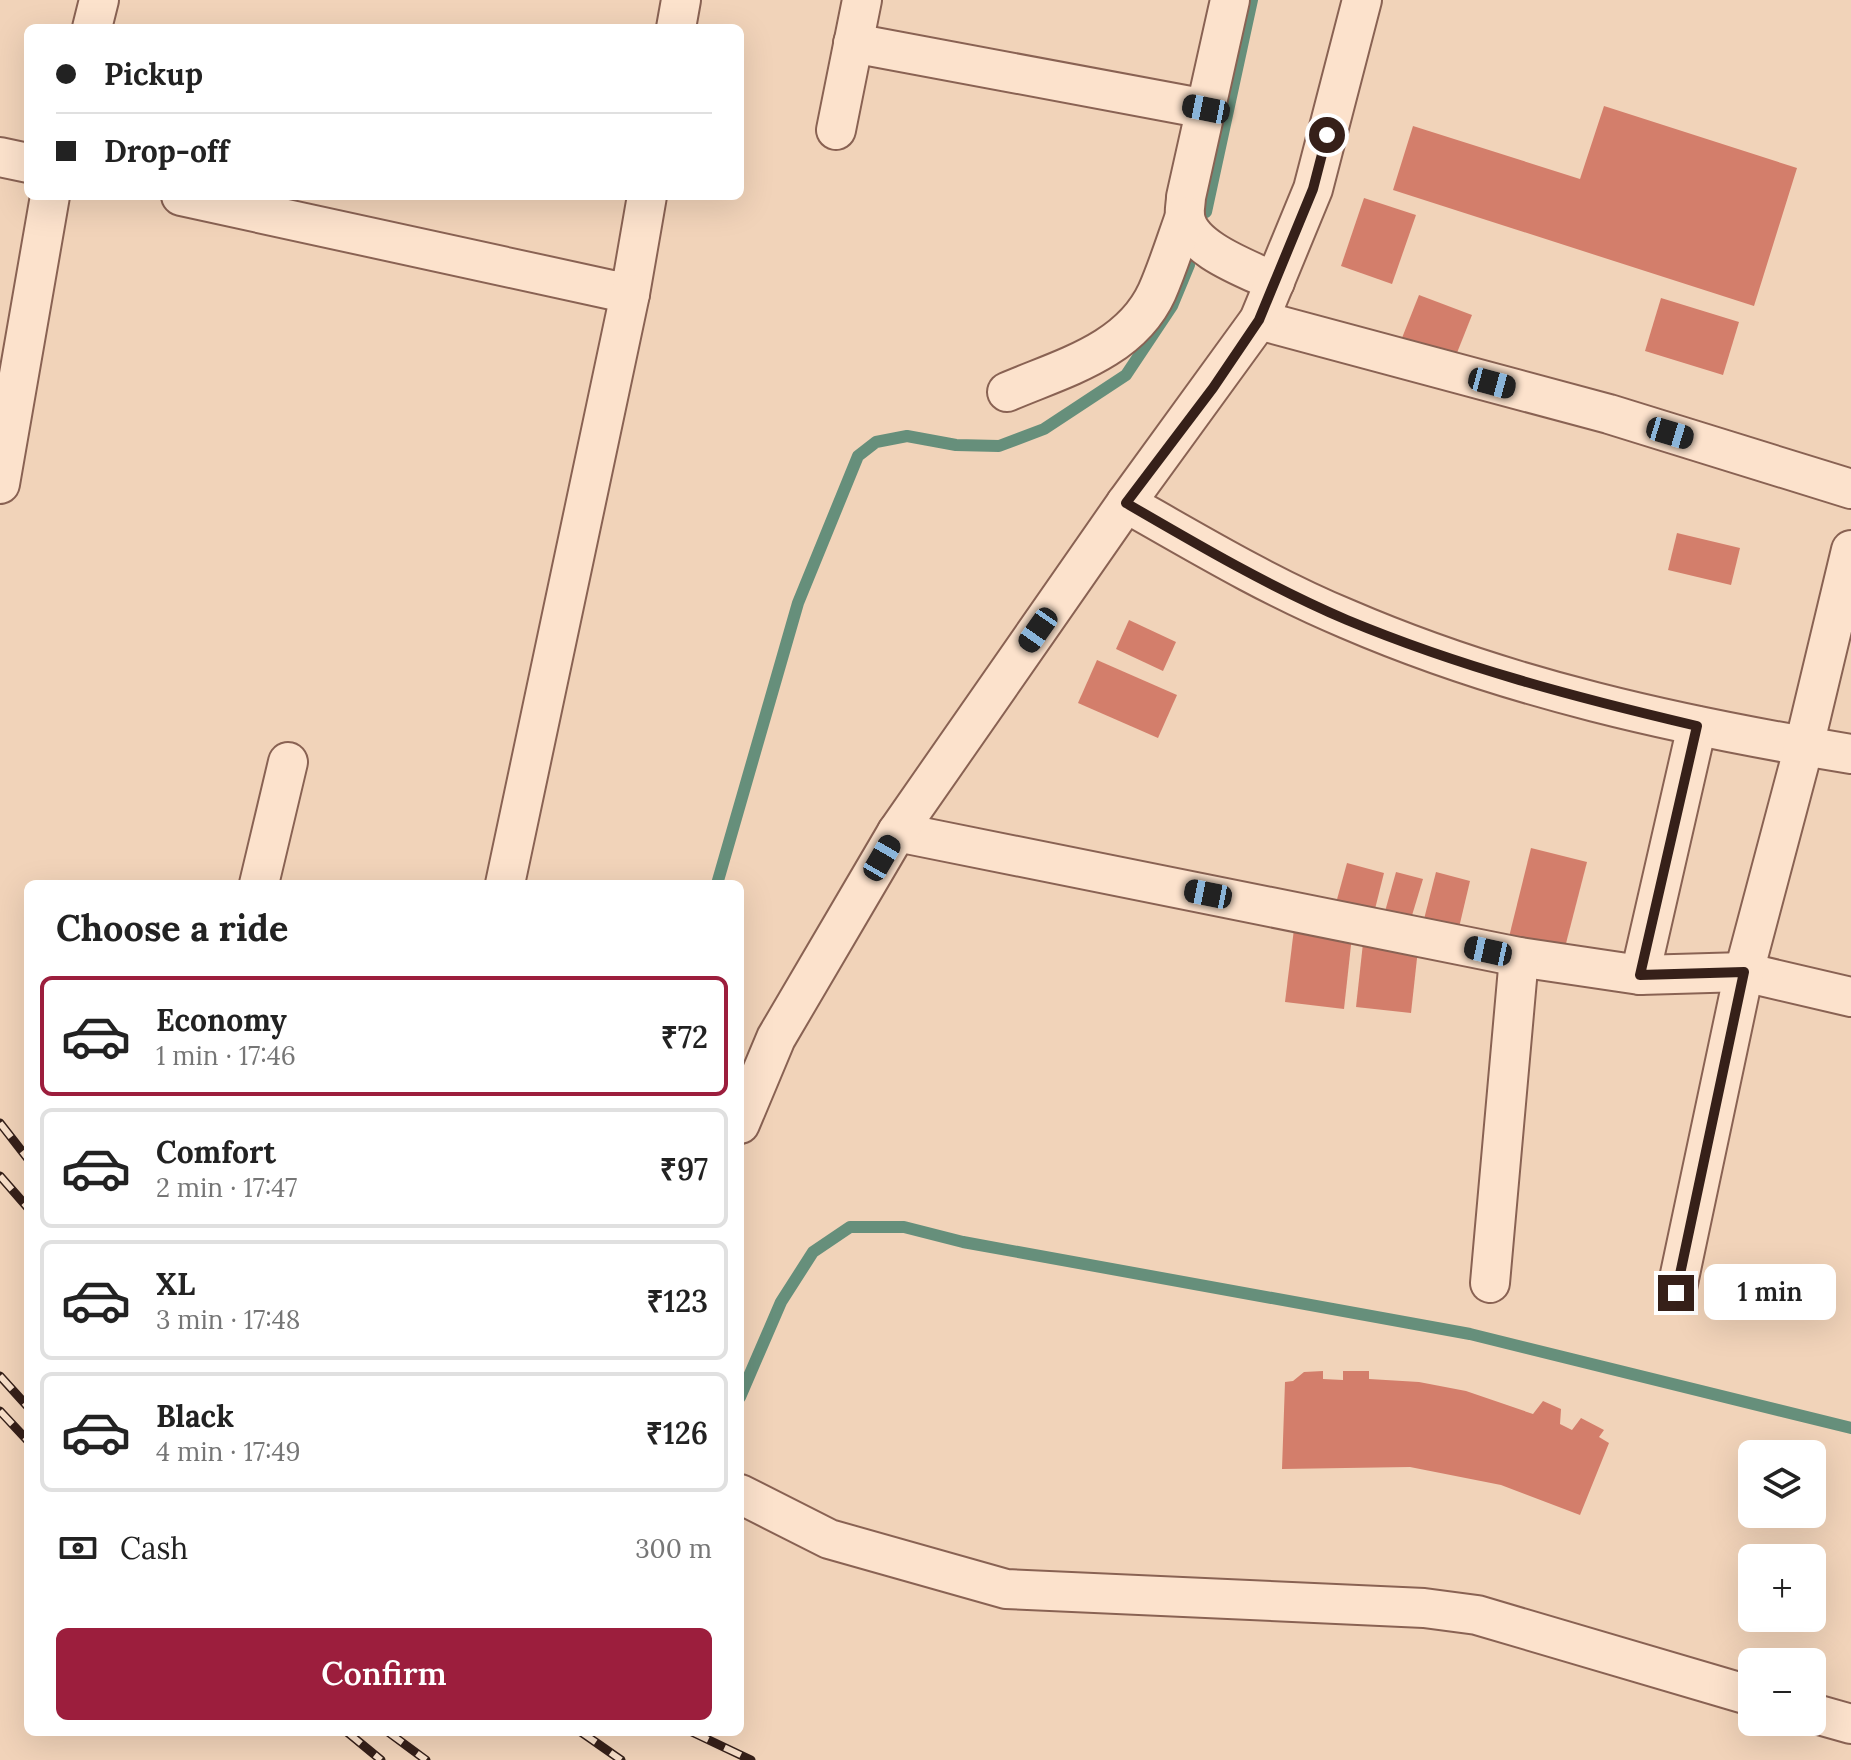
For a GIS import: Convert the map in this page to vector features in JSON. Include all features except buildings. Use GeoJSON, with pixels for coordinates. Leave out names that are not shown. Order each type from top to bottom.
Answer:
{"type":"FeatureCollection","features":[{"type":"Feature","properties":{"kind":"street"},"geometry":{"type":"LineString","coordinates":[[93,24],[99,0]]}},
{"type":"Feature","properties":{"kind":"street"},"geometry":{"type":"LineString","coordinates":[[836,130],[862,0]]}},
{"type":"Feature","properties":{"kind":"street"},"geometry":{"type":"LineString","coordinates":[[1007,392],[1110,347],[1136,325],[1157,293],[1185,216],[1186,197],[1230,0]]}},
{"type":"Feature","properties":{"kind":"street"},"geometry":{"type":"LineString","coordinates":[[744,1114],[776,1038],[897,832],[1126,503],[1213,388],[1259,320],[1313,189],[1362,0]]}},
{"type":"Feature","properties":{"kind":"street"},"geometry":{"type":"LineString","coordinates":[[853,43],[1206,109]]}},
{"type":"Feature","properties":{"kind":"street"},"geometry":{"type":"LineString","coordinates":[[0,157],[24,162]]}},
{"type":"Feature","properties":{"kind":"street"},"geometry":{"type":"LineString","coordinates":[[0,484],[49,200]]}},
{"type":"Feature","properties":{"kind":"street"},"geometry":{"type":"LineString","coordinates":[[199,200],[630,294]]}},
{"type":"Feature","properties":{"kind":"street"},"geometry":{"type":"LineString","coordinates":[[506,880],[630,294],[646,200]]}},
{"type":"Feature","properties":{"kind":"street"},"geometry":{"type":"LineString","coordinates":[[1185,216],[1190,231],[1204,246],[1275,282]]}},
{"type":"Feature","properties":{"kind":"street"},"geometry":{"type":"LineString","coordinates":[[1259,320],[1609,414],[1851,489]]}},
{"type":"Feature","properties":{"kind":"street"},"geometry":{"type":"LineString","coordinates":[[1126,503],[1262,580],[1348,620],[1459,661],[1562,694],[1697,726],[1851,754]]}},
{"type":"Feature","properties":{"kind":"street"},"geometry":{"type":"LineString","coordinates":[[1676,1293],[1744,972],[1804,746],[1844,613],[1851,550]]}},
{"type":"Feature","properties":{"kind":"street"},"geometry":{"type":"LineString","coordinates":[[1640,975],[1697,726]]}},
{"type":"Feature","properties":{"kind":"street"},"geometry":{"type":"LineString","coordinates":[[260,880],[288,762]]}},
{"type":"Feature","properties":{"kind":"street"},"geometry":{"type":"LineString","coordinates":[[897,832],[1519,957],[1640,975],[1744,972],[1851,997]]}},
{"type":"Feature","properties":{"kind":"street"},"geometry":{"type":"LineString","coordinates":[[1490,1283],[1519,957]]}},
{"type":"Feature","properties":{"kind":"street"},"geometry":{"type":"LineString","coordinates":[[744,1496],[829,1539],[1006,1589],[1450,1611],[1477,1615],[1738,1692]]}},
{"type":"Feature","properties":{"kind":"street"},"geometry":{"type":"LineString","coordinates":[[1826,1717],[1851,1724]]}},
{"type":"Feature","properties":{"kind":"waterway"},"geometry":{"type":"LineString","coordinates":[[1206,212],[1252,0]]}},
{"type":"Feature","properties":{"kind":"waterway"},"geometry":{"type":"LineString","coordinates":[[718,880],[798,603],[858,456],[876,442],[907,436],[956,445],[999,446],[1044,429],[1126,375],[1172,306],[1189,265]]}},
{"type":"Feature","properties":{"kind":"waterway"},"geometry":{"type":"LineString","coordinates":[[744,1388],[781,1302],[813,1252],[850,1227],[904,1227],[963,1242],[1470,1334],[1851,1428]]}},
{"type":"Feature","properties":{"kind":"railway"},"geometry":{"type":"LineString","coordinates":[[0,1123],[24,1154]]}},
{"type":"Feature","properties":{"kind":"railway"},"geometry":{"type":"LineString","coordinates":[[0,1176],[24,1203]]}},
{"type":"Feature","properties":{"kind":"railway"},"geometry":{"type":"LineString","coordinates":[[0,1376],[24,1403]]}},
{"type":"Feature","properties":{"kind":"railway"},"geometry":{"type":"LineString","coordinates":[[0,1411],[24,1437]]}},
{"type":"Feature","properties":{"kind":"railway"},"geometry":{"type":"LineString","coordinates":[[352,1736],[381,1760]]}},
{"type":"Feature","properties":{"kind":"railway"},"geometry":{"type":"LineString","coordinates":[[393,1736],[426,1760]]}},
{"type":"Feature","properties":{"kind":"railway"},"geometry":{"type":"LineString","coordinates":[[587,1736],[621,1760]]}},
{"type":"Feature","properties":{"kind":"railway"},"geometry":{"type":"LineString","coordinates":[[700,1736],[751,1760]]}},
{"type":"Feature","properties":{"kind":"route"},"geometry":{"type":"LineString","coordinates":[[1327,135],[1313,189],[1259,320],[1213,388],[1126,503],[1262,580],[1348,620],[1459,661],[1562,694],[1697,726],[1640,975],[1744,972],[1676,1293]]}}]}
